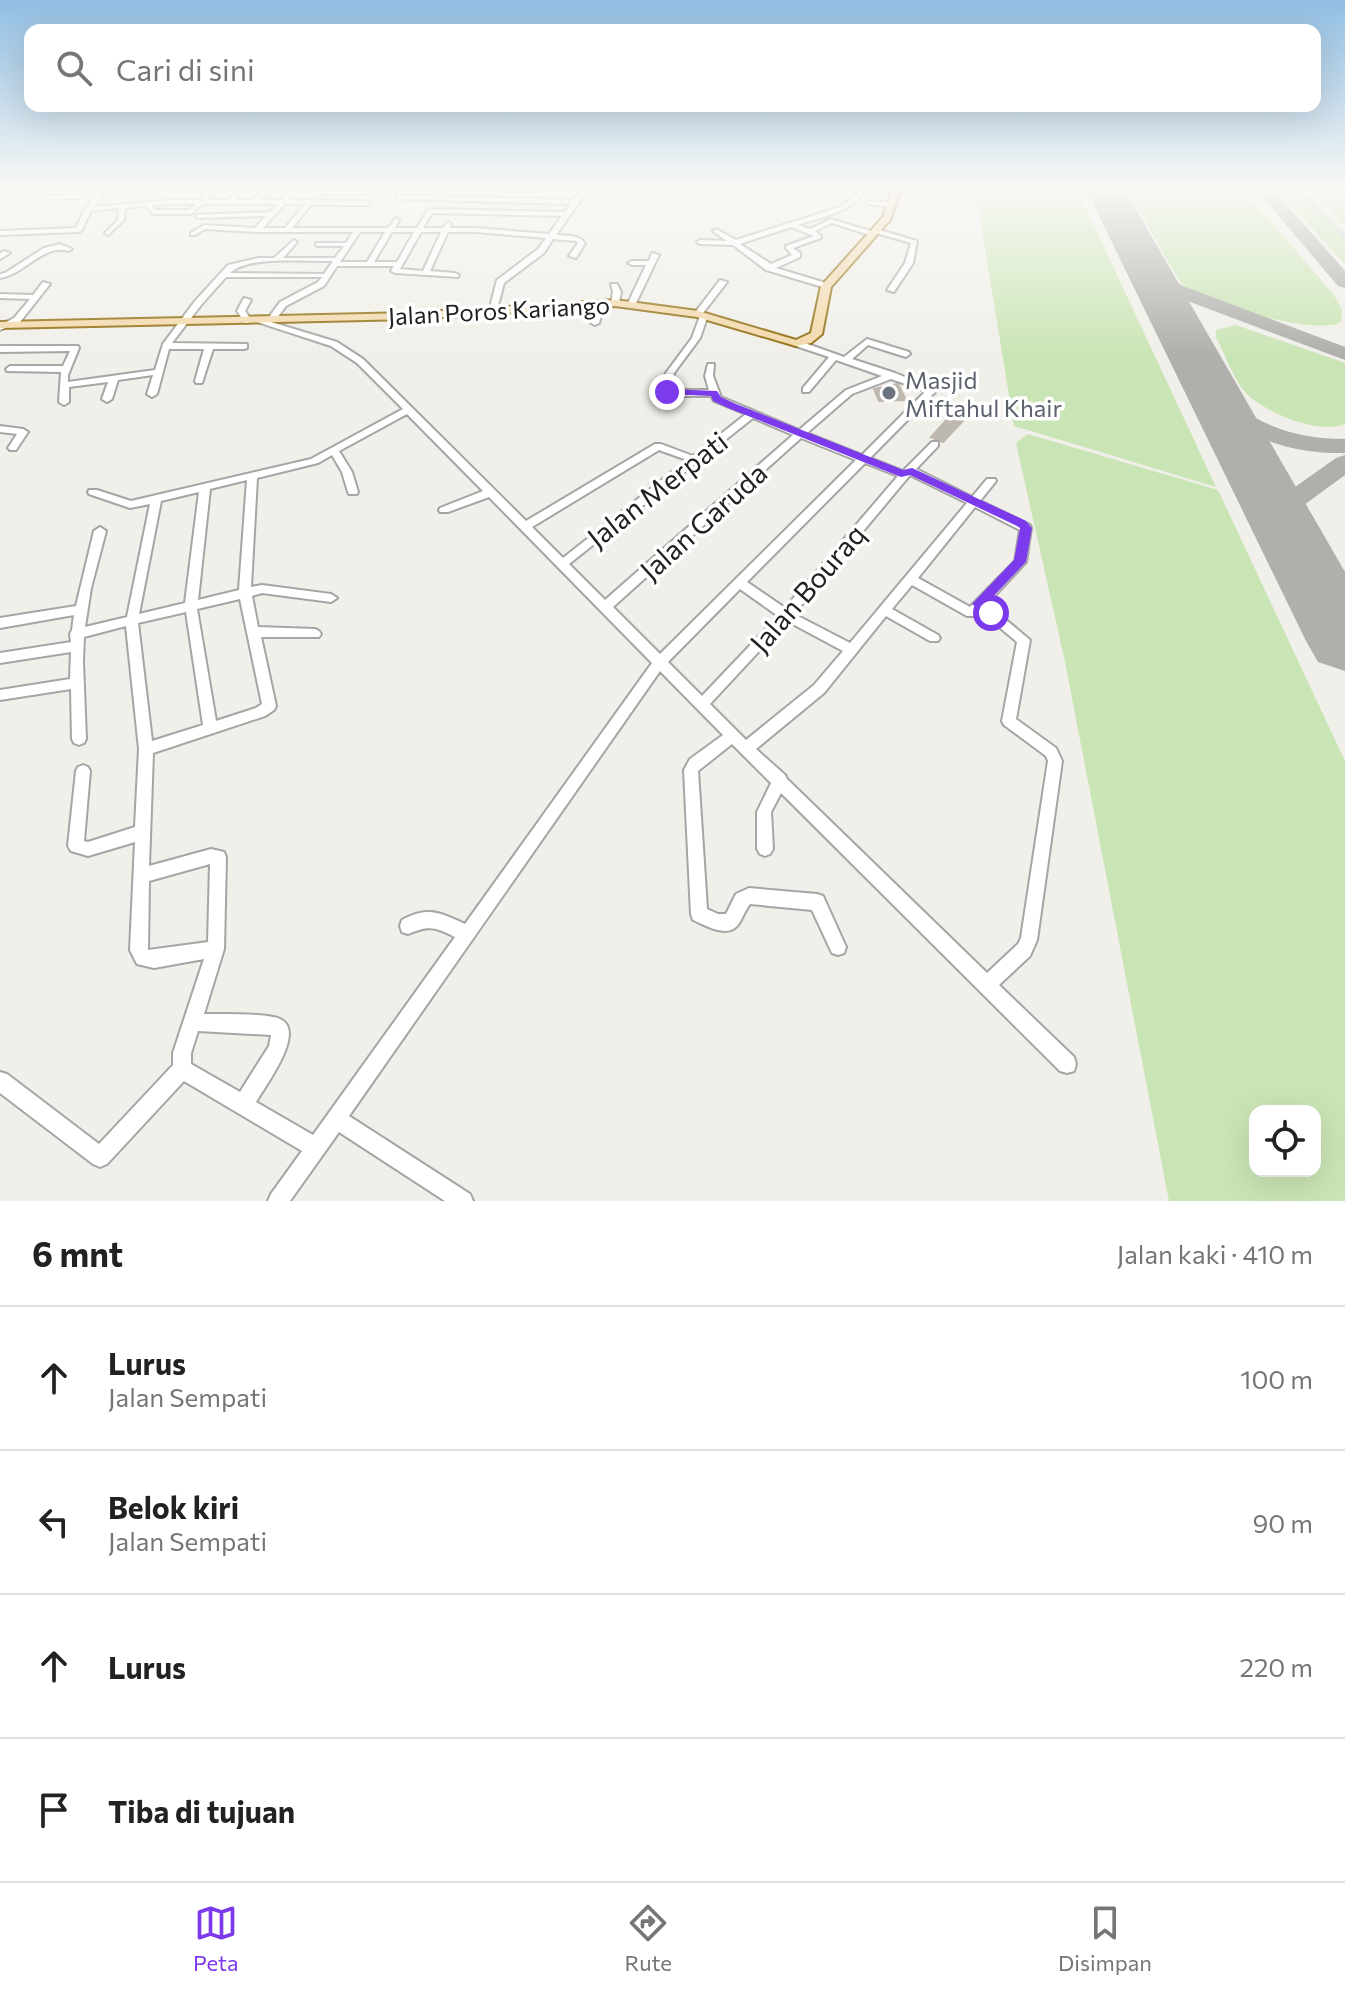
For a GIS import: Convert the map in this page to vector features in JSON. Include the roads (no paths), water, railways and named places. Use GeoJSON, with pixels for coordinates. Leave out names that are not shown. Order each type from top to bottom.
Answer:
{"type":"FeatureCollection","features":[{"type":"Feature","properties":{"kind":"main road"},"geometry":{"type":"LineString","coordinates":[[796,343],[807,341],[816,334],[826,286],[865,243]]}},
{"type":"Feature","properties":{"kind":"main road","name":"Jalan Poros Kariango"},"geometry":{"type":"LineString","coordinates":[[1,326],[253,321],[632,303],[701,314],[796,343]]}},
{"type":"Feature","properties":{"kind":"street"},"geometry":{"type":"LineString","coordinates":[[277,259],[293,243]]}},
{"type":"Feature","properties":{"kind":"street"},"geometry":{"type":"LineString","coordinates":[[271,320],[283,304],[315,288],[347,243]]}},
{"type":"Feature","properties":{"kind":"street"},"geometry":{"type":"LineString","coordinates":[[369,264],[382,243]]}},
{"type":"Feature","properties":{"kind":"street"},"geometry":{"type":"LineString","coordinates":[[410,243],[395,271],[455,275]]}},
{"type":"Feature","properties":{"kind":"street"},"geometry":{"type":"LineString","coordinates":[[425,274],[440,243]]}},
{"type":"Feature","properties":{"kind":"street"},"geometry":{"type":"LineString","coordinates":[[493,311],[500,282],[533,259],[546,243]]}},
{"type":"Feature","properties":{"kind":"street"},"geometry":{"type":"LineString","coordinates":[[573,256],[581,243]]}},
{"type":"Feature","properties":{"kind":"street"},"geometry":{"type":"LineString","coordinates":[[735,243],[769,268],[826,286]]}},
{"type":"Feature","properties":{"kind":"street"},"geometry":{"type":"LineString","coordinates":[[769,268],[797,255],[788,247],[800,243]]}},
{"type":"Feature","properties":{"kind":"street"},"geometry":{"type":"LineString","coordinates":[[891,290],[909,263],[915,243]]}},
{"type":"Feature","properties":{"kind":"street"},"geometry":{"type":"LineString","coordinates":[[315,288],[343,244],[318,244]]}},
{"type":"Feature","properties":{"kind":"street"},"geometry":{"type":"LineString","coordinates":[[2,275],[53,247],[68,249]]}},
{"type":"Feature","properties":{"kind":"street"},"geometry":{"type":"LineString","coordinates":[[152,394],[166,346],[198,303],[227,275],[231,267],[240,262],[277,259],[399,264]]}},
{"type":"Feature","properties":{"kind":"street"},"geometry":{"type":"LineString","coordinates":[[632,263],[653,259],[632,303]]}},
{"type":"Feature","properties":{"kind":"street"},"geometry":{"type":"LineString","coordinates":[[227,275],[321,275]]}},
{"type":"Feature","properties":{"kind":"street"},"geometry":{"type":"LineString","coordinates":[[714,393],[670,393],[666,390],[670,373],[696,338],[701,314],[723,282]]}},
{"type":"Feature","properties":{"kind":"street"},"geometry":{"type":"LineString","coordinates":[[1,326],[17,320],[46,284]]}},
{"type":"Feature","properties":{"kind":"street"},"geometry":{"type":"LineString","coordinates":[[614,286],[617,292],[615,303]]}},
{"type":"Feature","properties":{"kind":"street"},"geometry":{"type":"LineString","coordinates":[[0,296],[33,297]]}},
{"type":"Feature","properties":{"kind":"street"},"geometry":{"type":"LineString","coordinates":[[247,300],[241,311],[253,321],[312,335],[348,351],[1067,1064]]}},
{"type":"Feature","properties":{"kind":"street"},"geometry":{"type":"LineString","coordinates":[[595,323],[600,304]]}},
{"type":"Feature","properties":{"kind":"street"},"geometry":{"type":"LineString","coordinates":[[816,334],[819,351]]}},
{"type":"Feature","properties":{"kind":"street"},"geometry":{"type":"LineString","coordinates":[[846,360],[867,342],[906,354]]}},
{"type":"Feature","properties":{"kind":"street"},"geometry":{"type":"LineString","coordinates":[[278,1201],[660,662],[932,390],[796,343]]}},
{"type":"Feature","properties":{"kind":"street"},"geometry":{"type":"LineString","coordinates":[[166,346],[244,346]]}},
{"type":"Feature","properties":{"kind":"street"},"geometry":{"type":"LineString","coordinates":[[199,381],[209,346]]}},
{"type":"Feature","properties":{"kind":"street"},"geometry":{"type":"LineString","coordinates":[[0,349],[75,348],[67,369],[64,402]]}},
{"type":"Feature","properties":{"kind":"street"},"geometry":{"type":"LineString","coordinates":[[806,390],[835,356]]}},
{"type":"Feature","properties":{"kind":"street"},"geometry":{"type":"LineString","coordinates":[[711,366],[708,372],[718,400],[861,459],[907,472],[1026,528],[1020,562],[971,613],[911,579]]}},
{"type":"Feature","properties":{"kind":"street"},"geometry":{"type":"LineString","coordinates":[[10,369],[67,369]]}},
{"type":"Feature","properties":{"kind":"street"},"geometry":{"type":"LineString","coordinates":[[65,385],[157,372]]}},
{"type":"Feature","properties":{"kind":"street","name":"Jalan Garuda"},"geometry":{"type":"LineString","coordinates":[[605,607],[849,392],[892,375]]}},
{"type":"Feature","properties":{"kind":"street"},"geometry":{"type":"LineString","coordinates":[[107,399],[114,378]]}},
{"type":"Feature","properties":{"kind":"street"},"geometry":{"type":"LineString","coordinates":[[93,492],[130,505],[252,478],[335,452],[408,410]]}},
{"type":"Feature","properties":{"kind":"street","name":"Jalan Merpati"},"geometry":{"type":"LineString","coordinates":[[561,565],[752,414]]}},
{"type":"Feature","properties":{"kind":"street"},"geometry":{"type":"LineString","coordinates":[[0,429],[23,432],[13,448]]}},
{"type":"Feature","properties":{"kind":"street","name":"Jalan Bouraq"},"geometry":{"type":"LineString","coordinates":[[702,704],[786,615],[907,472],[935,444]]}},
{"type":"Feature","properties":{"kind":"street"},"geometry":{"type":"LineString","coordinates":[[524,527],[660,446],[695,460]]}},
{"type":"Feature","properties":{"kind":"street"},"geometry":{"type":"LineString","coordinates":[[335,452],[353,492]]}},
{"type":"Feature","properties":{"kind":"street"},"geometry":{"type":"LineString","coordinates":[[146,749],[260,712],[269,706],[245,593],[252,478]]}},
{"type":"Feature","properties":{"kind":"street"},"geometry":{"type":"LineString","coordinates":[[747,748],[819,689],[991,481]]}},
{"type":"Feature","properties":{"kind":"street"},"geometry":{"type":"LineString","coordinates":[[205,488],[191,607],[210,726]]}},
{"type":"Feature","properties":{"kind":"street"},"geometry":{"type":"LineString","coordinates":[[444,510],[489,493]]}},
{"type":"Feature","properties":{"kind":"street"},"geometry":{"type":"LineString","coordinates":[[156,499],[132,620],[146,749],[138,950],[143,958],[154,959],[216,949]]}},
{"type":"Feature","properties":{"kind":"street"},"geometry":{"type":"LineString","coordinates":[[79,739],[75,640],[78,610],[100,531]]}},
{"type":"Feature","properties":{"kind":"street"},"geometry":{"type":"LineString","coordinates":[[739,582],[786,615],[852,650]]}},
{"type":"Feature","properties":{"kind":"street"},"geometry":{"type":"LineString","coordinates":[[0,658],[75,640],[132,620],[262,589],[331,598]]}},
{"type":"Feature","properties":{"kind":"street"},"geometry":{"type":"LineString","coordinates":[[979,604],[1024,640],[1009,721],[1051,752],[1055,761],[1029,940],[1024,950],[986,986]]}},
{"type":"Feature","properties":{"kind":"street"},"geometry":{"type":"LineString","coordinates":[[0,623],[78,610]]}},
{"type":"Feature","properties":{"kind":"street"},"geometry":{"type":"LineString","coordinates":[[885,610],[934,638]]}},
{"type":"Feature","properties":{"kind":"street"},"geometry":{"type":"LineString","coordinates":[[255,632],[315,634]]}},
{"type":"Feature","properties":{"kind":"street"},"geometry":{"type":"LineString","coordinates":[[0,695],[77,683]]}},
{"type":"Feature","properties":{"kind":"street"},"geometry":{"type":"LineString","coordinates":[[733,736],[695,763],[691,770],[699,914],[718,922],[730,922],[742,900],[749,896],[817,902],[838,947]]}},
{"type":"Feature","properties":{"kind":"street"},"geometry":{"type":"LineString","coordinates":[[83,771],[76,846],[88,849],[143,832]]}},
{"type":"Feature","properties":{"kind":"street"},"geometry":{"type":"LineString","coordinates":[[765,849],[764,812],[780,780]]}},
{"type":"Feature","properties":{"kind":"street"},"geometry":{"type":"LineString","coordinates":[[0,1081],[100,1157],[182,1069],[182,1053],[216,949],[218,857],[211,856],[141,876]]}},
{"type":"Feature","properties":{"kind":"street"},"geometry":{"type":"LineString","coordinates":[[408,926],[424,916],[468,934]]}},
{"type":"Feature","properties":{"kind":"street"},"geometry":{"type":"LineString","coordinates":[[193,1022],[276,1026],[281,1030],[277,1049],[243,1105]]}},
{"type":"Feature","properties":{"kind":"street"},"geometry":{"type":"LineString","coordinates":[[182,1069],[316,1148]]}},
{"type":"Feature","properties":{"kind":"street"},"geometry":{"type":"LineString","coordinates":[[336,1119],[463,1201]]}},
{"type":"Feature","properties":{"kind":"place","name":"Masjid Miftahul Khair"},"geometry":{"type":"Point","coordinates":[889,393]}}]}
